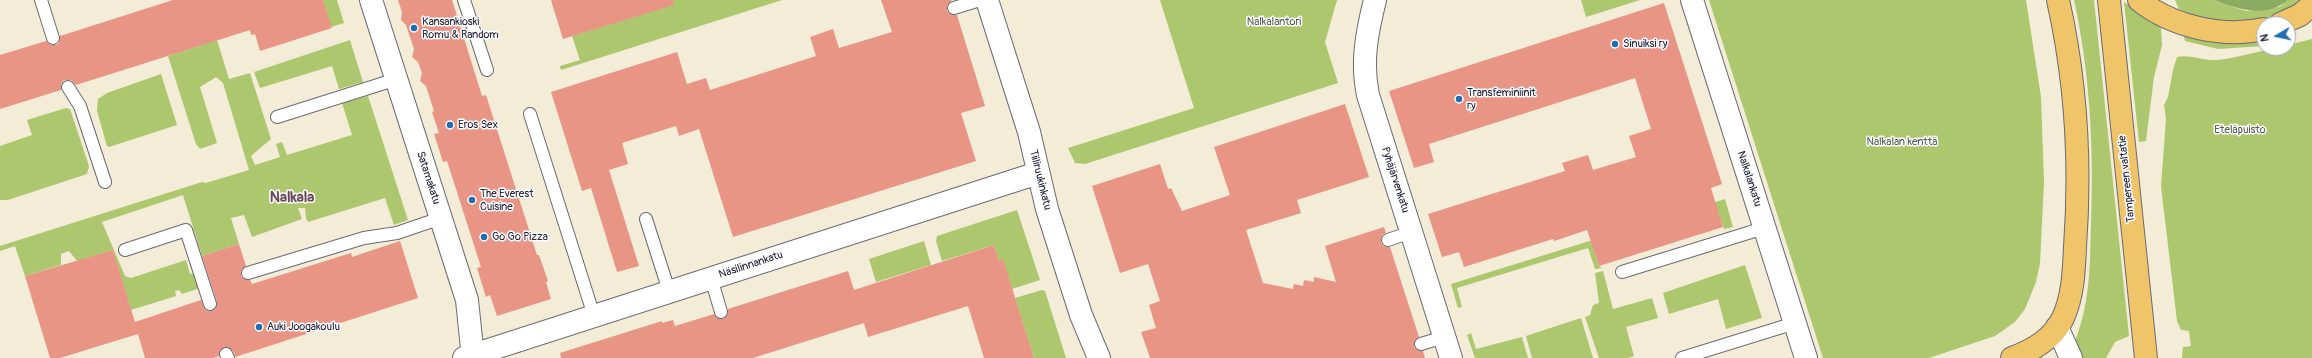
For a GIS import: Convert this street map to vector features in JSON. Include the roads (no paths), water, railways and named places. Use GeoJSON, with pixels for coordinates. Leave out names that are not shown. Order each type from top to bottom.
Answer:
{"type":"FeatureCollection","features":[{"type":"Feature","properties":{"kind":"main road"},"geometry":{"type":"LineString","coordinates":[[2012,358],[2039,345],[2058,327],[2070,301],[2076,238],[2077,191],[2073,96],[2058,0]]}},
{"type":"Feature","properties":{"kind":"main road","name":"Tampereen valtatie"},"geometry":{"type":"LineString","coordinates":[[2109,0],[2146,358]]}},
{"type":"Feature","properties":{"kind":"main road"},"geometry":{"type":"LineString","coordinates":[[2139,0],[2170,19],[2201,28],[2238,32],[2256,30]]}},
{"type":"Feature","properties":{"kind":"main road"},"geometry":{"type":"LineString","coordinates":[[2296,17],[2312,5]]}},
{"type":"Feature","properties":{"kind":"street","name":"Satamakatu"},"geometry":{"type":"LineString","coordinates":[[371,0],[467,300],[470,357]]}},
{"type":"Feature","properties":{"kind":"street","name":"Tiiliruukinkatu"},"geometry":{"type":"LineString","coordinates":[[986,0],[1028,132],[1047,209],[1081,315],[1099,358]]}},
{"type":"Feature","properties":{"kind":"street","name":"Pyhäjärvenkatu"},"geometry":{"type":"LineString","coordinates":[[1375,0],[1368,28],[1364,66],[1368,95],[1451,358]]}},
{"type":"Feature","properties":{"kind":"street","name":"Nalkalankatu"},"geometry":{"type":"LineString","coordinates":[[1692,0],[1806,358]]}},
{"type":"Feature","properties":{"kind":"street","name":"Näsilinnankatu"},"geometry":{"type":"LineString","coordinates":[[470,357],[1038,173]]}},
{"type":"Feature","properties":{"kind":"street"},"geometry":{"type":"LineString","coordinates":[[2058,327],[2071,358]]}},
{"type":"Feature","properties":{"kind":"lane"},"geometry":{"type":"LineString","coordinates":[[41,0],[53,38]]}},
{"type":"Feature","properties":{"kind":"lane"},"geometry":{"type":"LineString","coordinates":[[464,0],[486,70]]}},
{"type":"Feature","properties":{"kind":"lane"},"geometry":{"type":"LineString","coordinates":[[954,8],[980,0]]}},
{"type":"Feature","properties":{"kind":"lane"},"geometry":{"type":"LineString","coordinates":[[277,117],[397,79]]}},
{"type":"Feature","properties":{"kind":"lane"},"geometry":{"type":"LineString","coordinates":[[68,87],[80,106],[105,182]]}},
{"type":"Feature","properties":{"kind":"lane"},"geometry":{"type":"LineString","coordinates":[[530,114],[594,316]]}},
{"type":"Feature","properties":{"kind":"lane"},"geometry":{"type":"LineString","coordinates":[[248,273],[364,238],[397,233],[441,218]]}},
{"type":"Feature","properties":{"kind":"lane"},"geometry":{"type":"LineString","coordinates":[[646,220],[669,292]]}},
{"type":"Feature","properties":{"kind":"lane"},"geometry":{"type":"LineString","coordinates":[[1622,272],[1764,228]]}},
{"type":"Feature","properties":{"kind":"lane"},"geometry":{"type":"LineString","coordinates":[[125,250],[186,230],[210,304]]}},
{"type":"Feature","properties":{"kind":"lane"},"geometry":{"type":"LineString","coordinates":[[1388,240],[1411,232]]}},
{"type":"Feature","properties":{"kind":"lane"},"geometry":{"type":"LineString","coordinates":[[711,278],[721,312]]}},
{"type":"Feature","properties":{"kind":"lane"},"geometry":{"type":"LineString","coordinates":[[1682,358],[1795,323]]}},
{"type":"Feature","properties":{"kind":"lane"},"geometry":{"type":"LineString","coordinates":[[1421,344],[1444,337]]}},
{"type":"Feature","properties":{"kind":"place","name":"Kansankioski Romu & Random"},"geometry":{"type":"Point","coordinates":[414,28]}},
{"type":"Feature","properties":{"kind":"place","name":"Sinuiksi ry"},"geometry":{"type":"Point","coordinates":[1615,44]}},
{"type":"Feature","properties":{"kind":"place","name":"Transfeminiinit ry"},"geometry":{"type":"Point","coordinates":[1459,99]}},
{"type":"Feature","properties":{"kind":"place","name":"Eros Sex"},"geometry":{"type":"Point","coordinates":[450,125]}},
{"type":"Feature","properties":{"kind":"place","name":"The Everest Cuisine"},"geometry":{"type":"Point","coordinates":[472,200]}},
{"type":"Feature","properties":{"kind":"place","name":"Go Go Pizza"},"geometry":{"type":"Point","coordinates":[484,237]}},
{"type":"Feature","properties":{"kind":"place","name":"Auki Joogakoulu"},"geometry":{"type":"Point","coordinates":[259,327]}},
{"type":"Feature","properties":{"kind":"district","name":"Nalkala"},"geometry":{"type":"Point","coordinates":[292,198]}},
{"type":"Feature","properties":{"kind":"park label","name":"Nalkalantori"},"geometry":{"type":"Point","coordinates":[1274,22]}},
{"type":"Feature","properties":{"kind":"park label","name":"Eteläpuisto"},"geometry":{"type":"Point","coordinates":[2240,130]}},
{"type":"Feature","properties":{"kind":"park label","name":"Nalkalan kenttä"},"geometry":{"type":"Point","coordinates":[1902,142]}}]}
